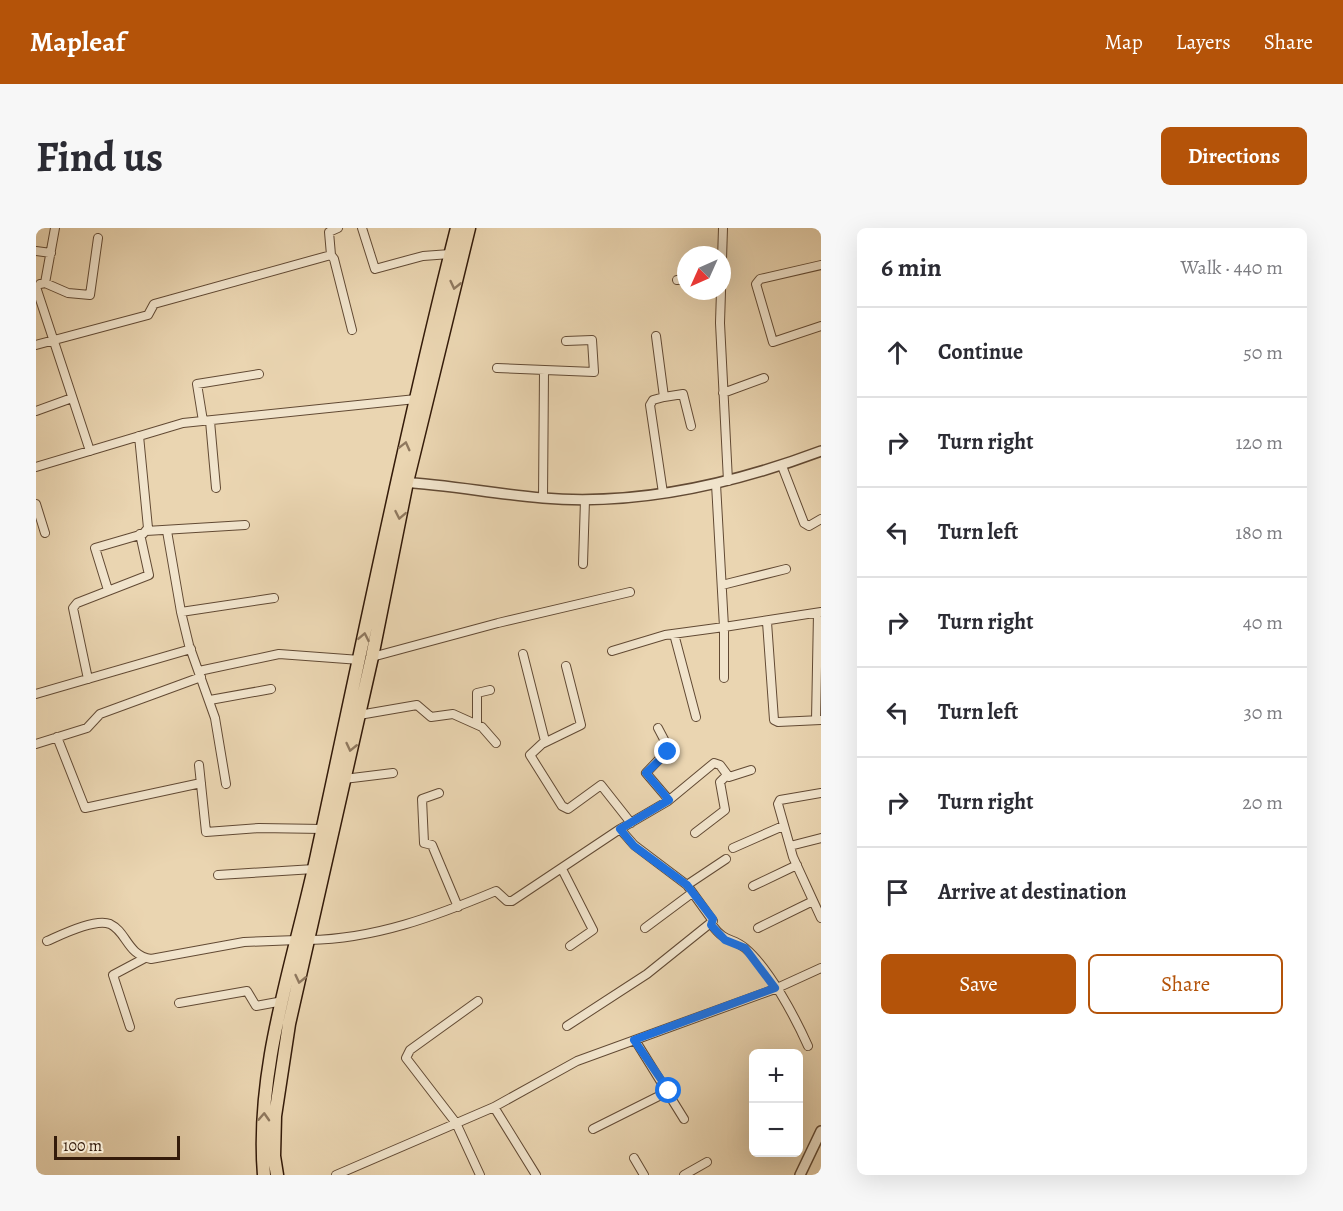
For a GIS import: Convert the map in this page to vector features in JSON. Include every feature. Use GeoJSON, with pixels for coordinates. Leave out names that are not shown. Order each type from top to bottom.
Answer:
{"type":"FeatureCollection","features":[{"type":"Feature","properties":{"kind":"highway"},"geometry":{"type":"LineString","coordinates":[[277,1175],[274,1156],[277,1089],[314,869],[366,658],[416,399],[457,228]]}},
{"type":"Feature","properties":{"kind":"highway"},"geometry":{"type":"LineString","coordinates":[[401,482],[469,228]]}},
{"type":"Feature","properties":{"kind":"highway"},"geometry":{"type":"LineString","coordinates":[[264,1175],[265,1096],[283,1001],[303,940],[344,779],[359,715],[366,658]]}},
{"type":"Feature","properties":{"kind":"street"},"geometry":{"type":"LineString","coordinates":[[45,283],[55,228]]}},
{"type":"Feature","properties":{"kind":"street"},"geometry":{"type":"LineString","coordinates":[[338,228],[329,231],[331,255],[334,259],[351,330]]}},
{"type":"Feature","properties":{"kind":"street"},"geometry":{"type":"LineString","coordinates":[[362,228],[375,269],[423,256],[450,254]]}},
{"type":"Feature","properties":{"kind":"street"},"geometry":{"type":"LineString","coordinates":[[723,228],[723,246]]}},
{"type":"Feature","properties":{"kind":"street"},"geometry":{"type":"LineString","coordinates":[[90,451],[36,286],[45,283],[68,293],[90,295],[98,238]]}},
{"type":"Feature","properties":{"kind":"street"},"geometry":{"type":"LineString","coordinates":[[36,251],[51,252]]}},
{"type":"Feature","properties":{"kind":"street"},"geometry":{"type":"LineString","coordinates":[[36,345],[148,315],[154,304],[331,255]]}},
{"type":"Feature","properties":{"kind":"street"},"geometry":{"type":"LineString","coordinates":[[821,265],[760,279],[756,284],[773,342],[821,326]]}},
{"type":"Feature","properties":{"kind":"street"},"geometry":{"type":"LineString","coordinates":[[721,300],[720,323],[728,481]]}},
{"type":"Feature","properties":{"kind":"street"},"geometry":{"type":"LineString","coordinates":[[656,336],[664,397]]}},
{"type":"Feature","properties":{"kind":"street"},"geometry":{"type":"LineString","coordinates":[[498,368],[594,372],[592,340],[566,341]]}},
{"type":"Feature","properties":{"kind":"street"},"geometry":{"type":"LineString","coordinates":[[543,498],[544,371]]}},
{"type":"Feature","properties":{"kind":"street"},"geometry":{"type":"LineString","coordinates":[[216,488],[207,421],[197,384],[259,374]]}},
{"type":"Feature","properties":{"kind":"street"},"geometry":{"type":"LineString","coordinates":[[723,393],[764,378]]}},
{"type":"Feature","properties":{"kind":"street"},"geometry":{"type":"LineString","coordinates":[[663,493],[650,405],[653,400],[683,394],[691,426]]}},
{"type":"Feature","properties":{"kind":"street"},"geometry":{"type":"LineString","coordinates":[[36,411],[72,398]]}},
{"type":"Feature","properties":{"kind":"street"},"geometry":{"type":"LineString","coordinates":[[36,467],[183,423],[416,399]]}},
{"type":"Feature","properties":{"kind":"street"},"geometry":{"type":"LineString","coordinates":[[88,679],[73,608],[77,603],[149,575],[143,533],[139,436]]}},
{"type":"Feature","properties":{"kind":"street"},"geometry":{"type":"LineString","coordinates":[[401,482],[543,498],[585,500],[663,493],[716,484],[782,466],[821,451]]}},
{"type":"Feature","properties":{"kind":"street"},"geometry":{"type":"LineString","coordinates":[[782,466],[804,523],[809,526],[821,519]]}},
{"type":"Feature","properties":{"kind":"street"},"geometry":{"type":"LineString","coordinates":[[716,484],[724,627],[724,678]]}},
{"type":"Feature","properties":{"kind":"street"},"geometry":{"type":"LineString","coordinates":[[583,564],[585,500]]}},
{"type":"Feature","properties":{"kind":"street"},"geometry":{"type":"LineString","coordinates":[[36,504],[45,533]]}},
{"type":"Feature","properties":{"kind":"street"},"geometry":{"type":"LineString","coordinates":[[108,590],[95,549],[143,533],[244,525]]}},
{"type":"Feature","properties":{"kind":"street"},"geometry":{"type":"LineString","coordinates":[[167,531],[181,612],[215,718],[226,784]]}},
{"type":"Feature","properties":{"kind":"street"},"geometry":{"type":"LineString","coordinates":[[722,585],[786,569]]}},
{"type":"Feature","properties":{"kind":"street"},"geometry":{"type":"LineString","coordinates":[[36,744],[87,728],[100,714],[200,674],[279,654],[366,658],[498,622],[630,592]]}},
{"type":"Feature","properties":{"kind":"street"},"geometry":{"type":"LineString","coordinates":[[181,612],[274,598]]}},
{"type":"Feature","properties":{"kind":"street"},"geometry":{"type":"LineString","coordinates":[[612,651],[674,634],[820,613],[819,720],[778,722],[774,720],[767,622]]}},
{"type":"Feature","properties":{"kind":"street"},"geometry":{"type":"LineString","coordinates":[[674,634],[696,717]]}},
{"type":"Feature","properties":{"kind":"street"},"geometry":{"type":"LineString","coordinates":[[36,694],[191,649]]}},
{"type":"Feature","properties":{"kind":"street"},"geometry":{"type":"LineString","coordinates":[[523,654],[544,743]]}},
{"type":"Feature","properties":{"kind":"street"},"geometry":{"type":"LineString","coordinates":[[566,666],[581,725],[544,743],[530,755],[565,809],[601,785],[631,823]]}},
{"type":"Feature","properties":{"kind":"street"},"geometry":{"type":"LineString","coordinates":[[210,700],[271,689]]}},
{"type":"Feature","properties":{"kind":"street"},"geometry":{"type":"LineString","coordinates":[[477,724],[477,693],[490,690]]}},
{"type":"Feature","properties":{"kind":"street"},"geometry":{"type":"LineString","coordinates":[[359,715],[417,705],[431,717],[453,714],[477,724],[496,743]]}},
{"type":"Feature","properties":{"kind":"street"},"geometry":{"type":"LineString","coordinates":[[658,728],[669,749],[646,773],[669,800]]}},
{"type":"Feature","properties":{"kind":"street"},"geometry":{"type":"LineString","coordinates":[[57,737],[85,808],[201,783]]}},
{"type":"Feature","properties":{"kind":"street"},"geometry":{"type":"LineString","coordinates":[[130,1027],[113,975],[145,958],[162,958],[244,942],[364,936],[458,907],[496,891],[507,901],[512,901],[620,829],[669,800],[714,763],[720,765],[726,776]]}},
{"type":"Feature","properties":{"kind":"street"},"geometry":{"type":"LineString","coordinates":[[199,765],[206,832],[259,828],[323,829]]}},
{"type":"Feature","properties":{"kind":"street"},"geometry":{"type":"LineString","coordinates":[[695,832],[724,810],[720,782],[726,776],[751,770]]}},
{"type":"Feature","properties":{"kind":"street"},"geometry":{"type":"LineString","coordinates":[[344,779],[393,773]]}},
{"type":"Feature","properties":{"kind":"street"},"geometry":{"type":"LineString","coordinates":[[439,793],[422,798],[424,843],[432,845],[458,907]]}},
{"type":"Feature","properties":{"kind":"street"},"geometry":{"type":"LineString","coordinates":[[821,793],[778,801],[783,826],[796,865],[821,918]]}},
{"type":"Feature","properties":{"kind":"street"},"geometry":{"type":"LineString","coordinates":[[733,848],[783,826]]}},
{"type":"Feature","properties":{"kind":"street"},"geometry":{"type":"LineString","coordinates":[[567,1026],[647,974],[711,925],[713,919],[689,889],[634,846],[620,829]]}},
{"type":"Feature","properties":{"kind":"street"},"geometry":{"type":"LineString","coordinates":[[790,846],[821,838]]}},
{"type":"Feature","properties":{"kind":"street"},"geometry":{"type":"LineString","coordinates":[[645,928],[726,859]]}},
{"type":"Feature","properties":{"kind":"street"},"geometry":{"type":"LineString","coordinates":[[753,886],[796,865]]}},
{"type":"Feature","properties":{"kind":"street"},"geometry":{"type":"LineString","coordinates":[[218,875],[314,869]]}},
{"type":"Feature","properties":{"kind":"street"},"geometry":{"type":"LineString","coordinates":[[562,869],[593,930],[570,946]]}},
{"type":"Feature","properties":{"kind":"street"},"geometry":{"type":"LineString","coordinates":[[758,928],[813,901]]}},
{"type":"Feature","properties":{"kind":"street"},"geometry":{"type":"LineString","coordinates":[[47,941],[80,927],[104,923],[112,926],[129,948],[145,958]]}},
{"type":"Feature","properties":{"kind":"street"},"geometry":{"type":"LineString","coordinates":[[711,925],[725,940],[745,948],[775,988],[808,1046]]}},
{"type":"Feature","properties":{"kind":"street"},"geometry":{"type":"LineString","coordinates":[[336,1175],[494,1107],[577,1061],[775,988],[821,968]]}},
{"type":"Feature","properties":{"kind":"street"},"geometry":{"type":"LineString","coordinates":[[179,1004],[248,991],[256,1006],[283,1001]]}},
{"type":"Feature","properties":{"kind":"street"},"geometry":{"type":"LineString","coordinates":[[478,1001],[406,1054],[406,1058],[456,1123],[480,1175]]}},
{"type":"Feature","properties":{"kind":"street"},"geometry":{"type":"LineString","coordinates":[[634,1040],[669,1091],[684,1119]]}},
{"type":"Feature","properties":{"kind":"street"},"geometry":{"type":"LineString","coordinates":[[593,1129],[669,1091]]}},
{"type":"Feature","properties":{"kind":"street"},"geometry":{"type":"LineString","coordinates":[[494,1107],[536,1175]]}},
{"type":"Feature","properties":{"kind":"street"},"geometry":{"type":"LineString","coordinates":[[800,1175],[821,1131]]}},
{"type":"Feature","properties":{"kind":"street"},"geometry":{"type":"LineString","coordinates":[[634,1158],[644,1175]]}},
{"type":"Feature","properties":{"kind":"street"},"geometry":{"type":"LineString","coordinates":[[684,1175],[707,1162]]}},
{"type":"Feature","properties":{"kind":"route"},"geometry":{"type":"LineString","coordinates":[[668,752],[646,773],[669,800],[620,829],[634,846],[687,885],[713,919],[711,925],[719,935],[745,948],[775,988],[634,1040],[669,1091]]}}]}
